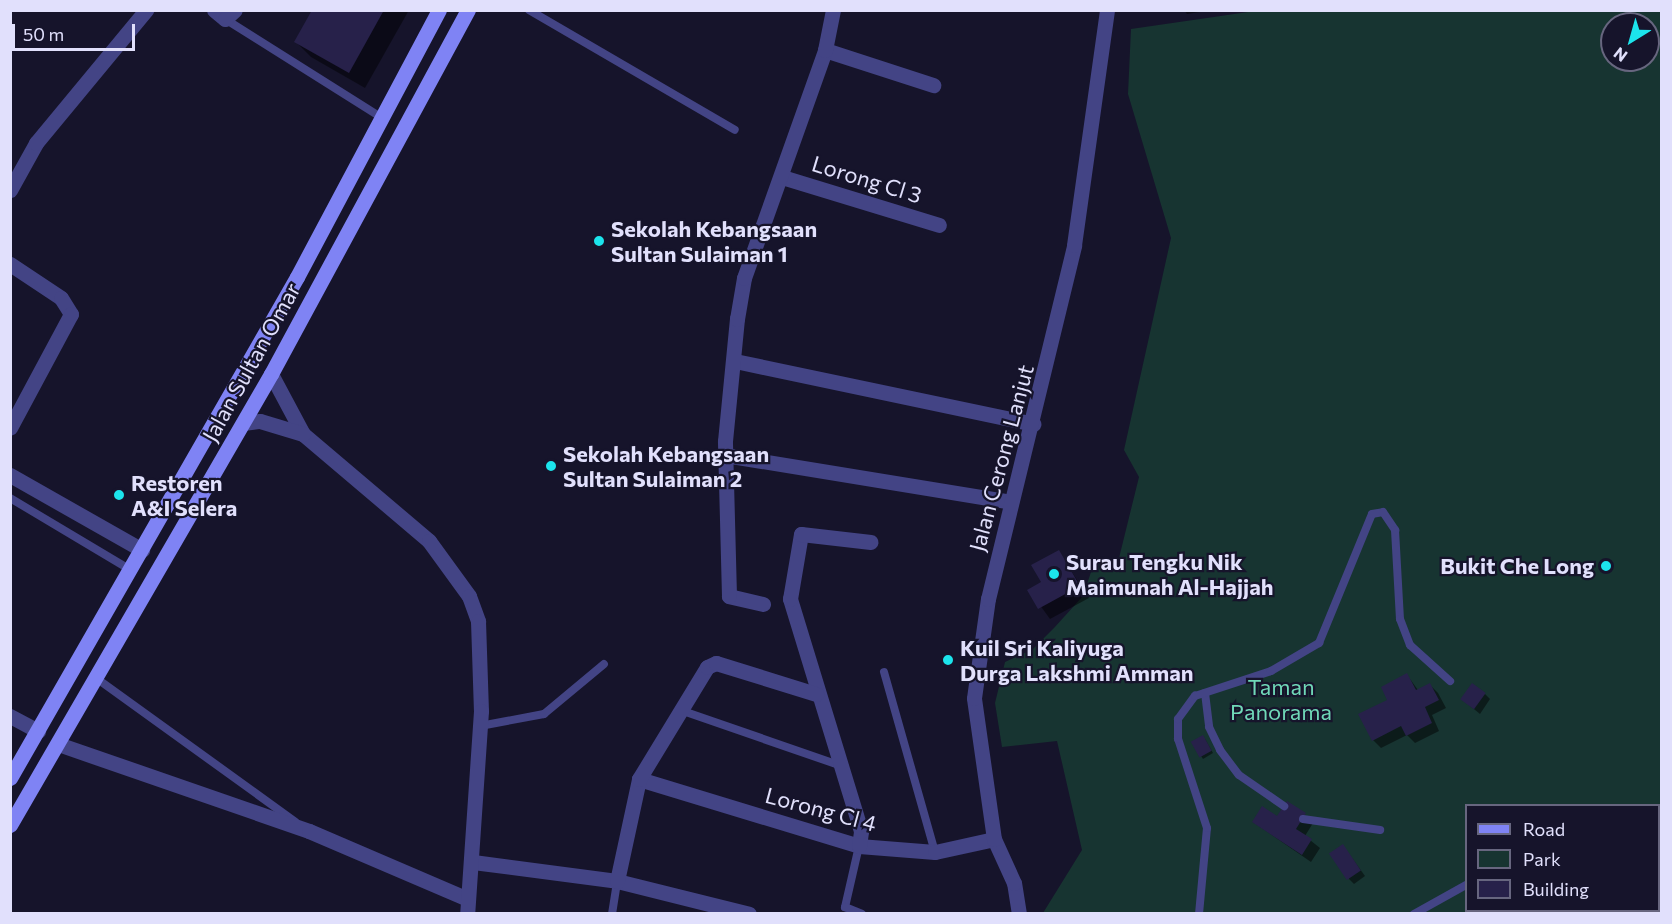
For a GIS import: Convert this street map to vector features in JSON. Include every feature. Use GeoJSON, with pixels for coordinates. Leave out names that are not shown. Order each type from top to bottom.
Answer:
{"type":"FeatureCollection","features":[{"type":"Feature","properties":{"kind":"main road"},"geometry":{"type":"LineString","coordinates":[[10,778],[142,550],[439,10]]}},
{"type":"Feature","properties":{"kind":"main road","name":"Jalan Sultan Omar"},"geometry":{"type":"LineString","coordinates":[[10,825],[271,374],[468,10]]}},
{"type":"Feature","properties":{"kind":"street"},"geometry":{"type":"LineString","coordinates":[[10,190],[36,143],[146,10]]}},
{"type":"Feature","properties":{"kind":"street"},"geometry":{"type":"LineString","coordinates":[[763,604],[729,596],[725,455],[744,278],[782,177],[825,50],[833,10]]}},
{"type":"Feature","properties":{"kind":"street","name":"Jalan Cerong Lanjut"},"geometry":{"type":"LineString","coordinates":[[1019,914],[1014,884],[994,839],[974,698],[1011,502],[1033,424],[1074,245],[1107,10]]}},
{"type":"Feature","properties":{"kind":"street"},"geometry":{"type":"LineString","coordinates":[[825,50],[933,85]]}},
{"type":"Feature","properties":{"kind":"street","name":"Lorong Cl 3"},"geometry":{"type":"LineString","coordinates":[[782,177],[939,225]]}},
{"type":"Feature","properties":{"kind":"street"},"geometry":{"type":"LineString","coordinates":[[10,264],[61,298],[71,314],[10,428]]}},
{"type":"Feature","properties":{"kind":"street"},"geometry":{"type":"LineString","coordinates":[[735,361],[1033,424]]}},
{"type":"Feature","properties":{"kind":"street"},"geometry":{"type":"LineString","coordinates":[[58,744],[309,831],[468,906],[473,862],[480,726],[478,621],[458,577],[429,541],[303,434],[271,374]]}},
{"type":"Feature","properties":{"kind":"street"},"geometry":{"type":"LineString","coordinates":[[243,423],[260,421],[303,434]]}},
{"type":"Feature","properties":{"kind":"street"},"geometry":{"type":"LineString","coordinates":[[725,455],[1011,502]]}},
{"type":"Feature","properties":{"kind":"street"},"geometry":{"type":"LineString","coordinates":[[10,475],[142,550]]}},
{"type":"Feature","properties":{"kind":"street"},"geometry":{"type":"LineString","coordinates":[[858,846],[861,831],[790,609],[798,539],[806,533],[871,542]]}},
{"type":"Feature","properties":{"kind":"street"},"geometry":{"type":"LineString","coordinates":[[617,881],[639,779],[710,664],[816,694]]}},
{"type":"Feature","properties":{"kind":"street"},"geometry":{"type":"LineString","coordinates":[[10,716],[38,731]]}},
{"type":"Feature","properties":{"kind":"street","name":"Lorong Cl 4"},"geometry":{"type":"LineString","coordinates":[[639,779],[858,846],[935,852],[994,839]]}},
{"type":"Feature","properties":{"kind":"street"},"geometry":{"type":"LineString","coordinates":[[473,862],[617,881],[749,914]]}},
{"type":"Feature","properties":{"kind":"lane"},"geometry":{"type":"LineString","coordinates":[[529,10],[735,130]]}},
{"type":"Feature","properties":{"kind":"lane"},"geometry":{"type":"LineString","coordinates":[[225,13],[382,117]]}},
{"type":"Feature","properties":{"kind":"lane"},"geometry":{"type":"LineString","coordinates":[[10,498],[130,570]]}},
{"type":"Feature","properties":{"kind":"lane"},"geometry":{"type":"LineString","coordinates":[[1198,914],[1207,828],[1178,739],[1178,719],[1185,704],[1205,693],[1271,671],[1318,643],[1339,602],[1366,522],[1383,512],[1395,530],[1400,619],[1410,645],[1450,681]]}},
{"type":"Feature","properties":{"kind":"lane"},"geometry":{"type":"LineString","coordinates":[[480,726],[544,714],[604,664]]}},
{"type":"Feature","properties":{"kind":"lane"},"geometry":{"type":"LineString","coordinates":[[884,672],[935,852]]}},
{"type":"Feature","properties":{"kind":"lane"},"geometry":{"type":"LineString","coordinates":[[96,678],[309,831]]}},
{"type":"Feature","properties":{"kind":"lane"},"geometry":{"type":"LineString","coordinates":[[1205,693],[1209,727],[1220,750],[1239,775],[1284,806]]}},
{"type":"Feature","properties":{"kind":"lane"},"geometry":{"type":"LineString","coordinates":[[680,710],[839,765]]}},
{"type":"Feature","properties":{"kind":"lane"},"geometry":{"type":"LineString","coordinates":[[1303,819],[1380,830]]}},
{"type":"Feature","properties":{"kind":"lane"},"geometry":{"type":"LineString","coordinates":[[858,846],[845,903],[862,914]]}},
{"type":"Feature","properties":{"kind":"lane"},"geometry":{"type":"LineString","coordinates":[[612,914],[617,881]]}},
{"type":"Feature","properties":{"kind":"lane"},"geometry":{"type":"LineString","coordinates":[[1414,914],[1465,886]]}},
{"type":"Feature","properties":{"kind":"green space","name":"Taman Panorama"},"geometry":{"type":"Polygon","coordinates":[[[1262,10],[1661,11],[1661,859],[1660,804],[1465,804],[1465,912],[1596,912],[1594,914],[1043,913],[1082,850],[1057,741],[1002,747],[995,703],[1005,662],[1033,649],[1054,628],[1083,596],[1093,566],[1119,558],[1139,477],[1124,450],[1171,238],[1128,94],[1131,29],[1262,10]]]}},
{"type":"Feature","properties":{"kind":"building"},"geometry":{"type":"Polygon","coordinates":[[[312,10],[384,10],[349,73],[294,42],[312,10]]]}},
{"type":"Feature","properties":{"kind":"building","name":"Surau Tengku Nik Maimunah Al-Hajjah"},"geometry":{"type":"Polygon","coordinates":[[[1059,550],[1080,586],[1038,609],[1027,590],[1041,582],[1031,565],[1059,550]]]}},
{"type":"Feature","properties":{"kind":"building"},"geometry":{"type":"Polygon","coordinates":[[[1407,673],[1416,690],[1430,683],[1439,700],[1425,707],[1432,723],[1406,736],[1401,726],[1372,741],[1358,714],[1387,700],[1381,687],[1407,673]]]}},
{"type":"Feature","properties":{"kind":"building"},"geometry":{"type":"Polygon","coordinates":[[[1472,683],[1486,693],[1474,709],[1460,699],[1472,683]]]}},
{"type":"Feature","properties":{"kind":"building"},"geometry":{"type":"Polygon","coordinates":[[[1203,735],[1212,751],[1199,758],[1191,742],[1203,735]]]}},
{"type":"Feature","properties":{"kind":"building"},"geometry":{"type":"Polygon","coordinates":[[[1287,801],[1306,813],[1296,829],[1312,839],[1302,855],[1252,822],[1262,806],[1277,816],[1287,801]]]}},
{"type":"Feature","properties":{"kind":"building"},"geometry":{"type":"Polygon","coordinates":[[[1343,844],[1361,871],[1347,880],[1329,854],[1343,844]]]}},
{"type":"Feature","properties":{"kind":"place","name":"Sekolah Kebangsaan Sultan Sulaiman 1"},"geometry":{"type":"Point","coordinates":[599,241]}},
{"type":"Feature","properties":{"kind":"place","name":"Sekolah Kebangsaan Sultan Sulaiman 2"},"geometry":{"type":"Point","coordinates":[551,466]}},
{"type":"Feature","properties":{"kind":"place","name":"Restoren A&I Selera"},"geometry":{"type":"Point","coordinates":[119,495]}},
{"type":"Feature","properties":{"kind":"place","name":"Bukit Che Long"},"geometry":{"type":"Point","coordinates":[1606,566]}},
{"type":"Feature","properties":{"kind":"place","name":"Surau Tengku Nik Maimunah Al-Hajjah"},"geometry":{"type":"Point","coordinates":[1054,574]}},
{"type":"Feature","properties":{"kind":"place","name":"Kuil Sri Kaliyuga Durga Lakshmi Amman"},"geometry":{"type":"Point","coordinates":[948,660]}}]}
